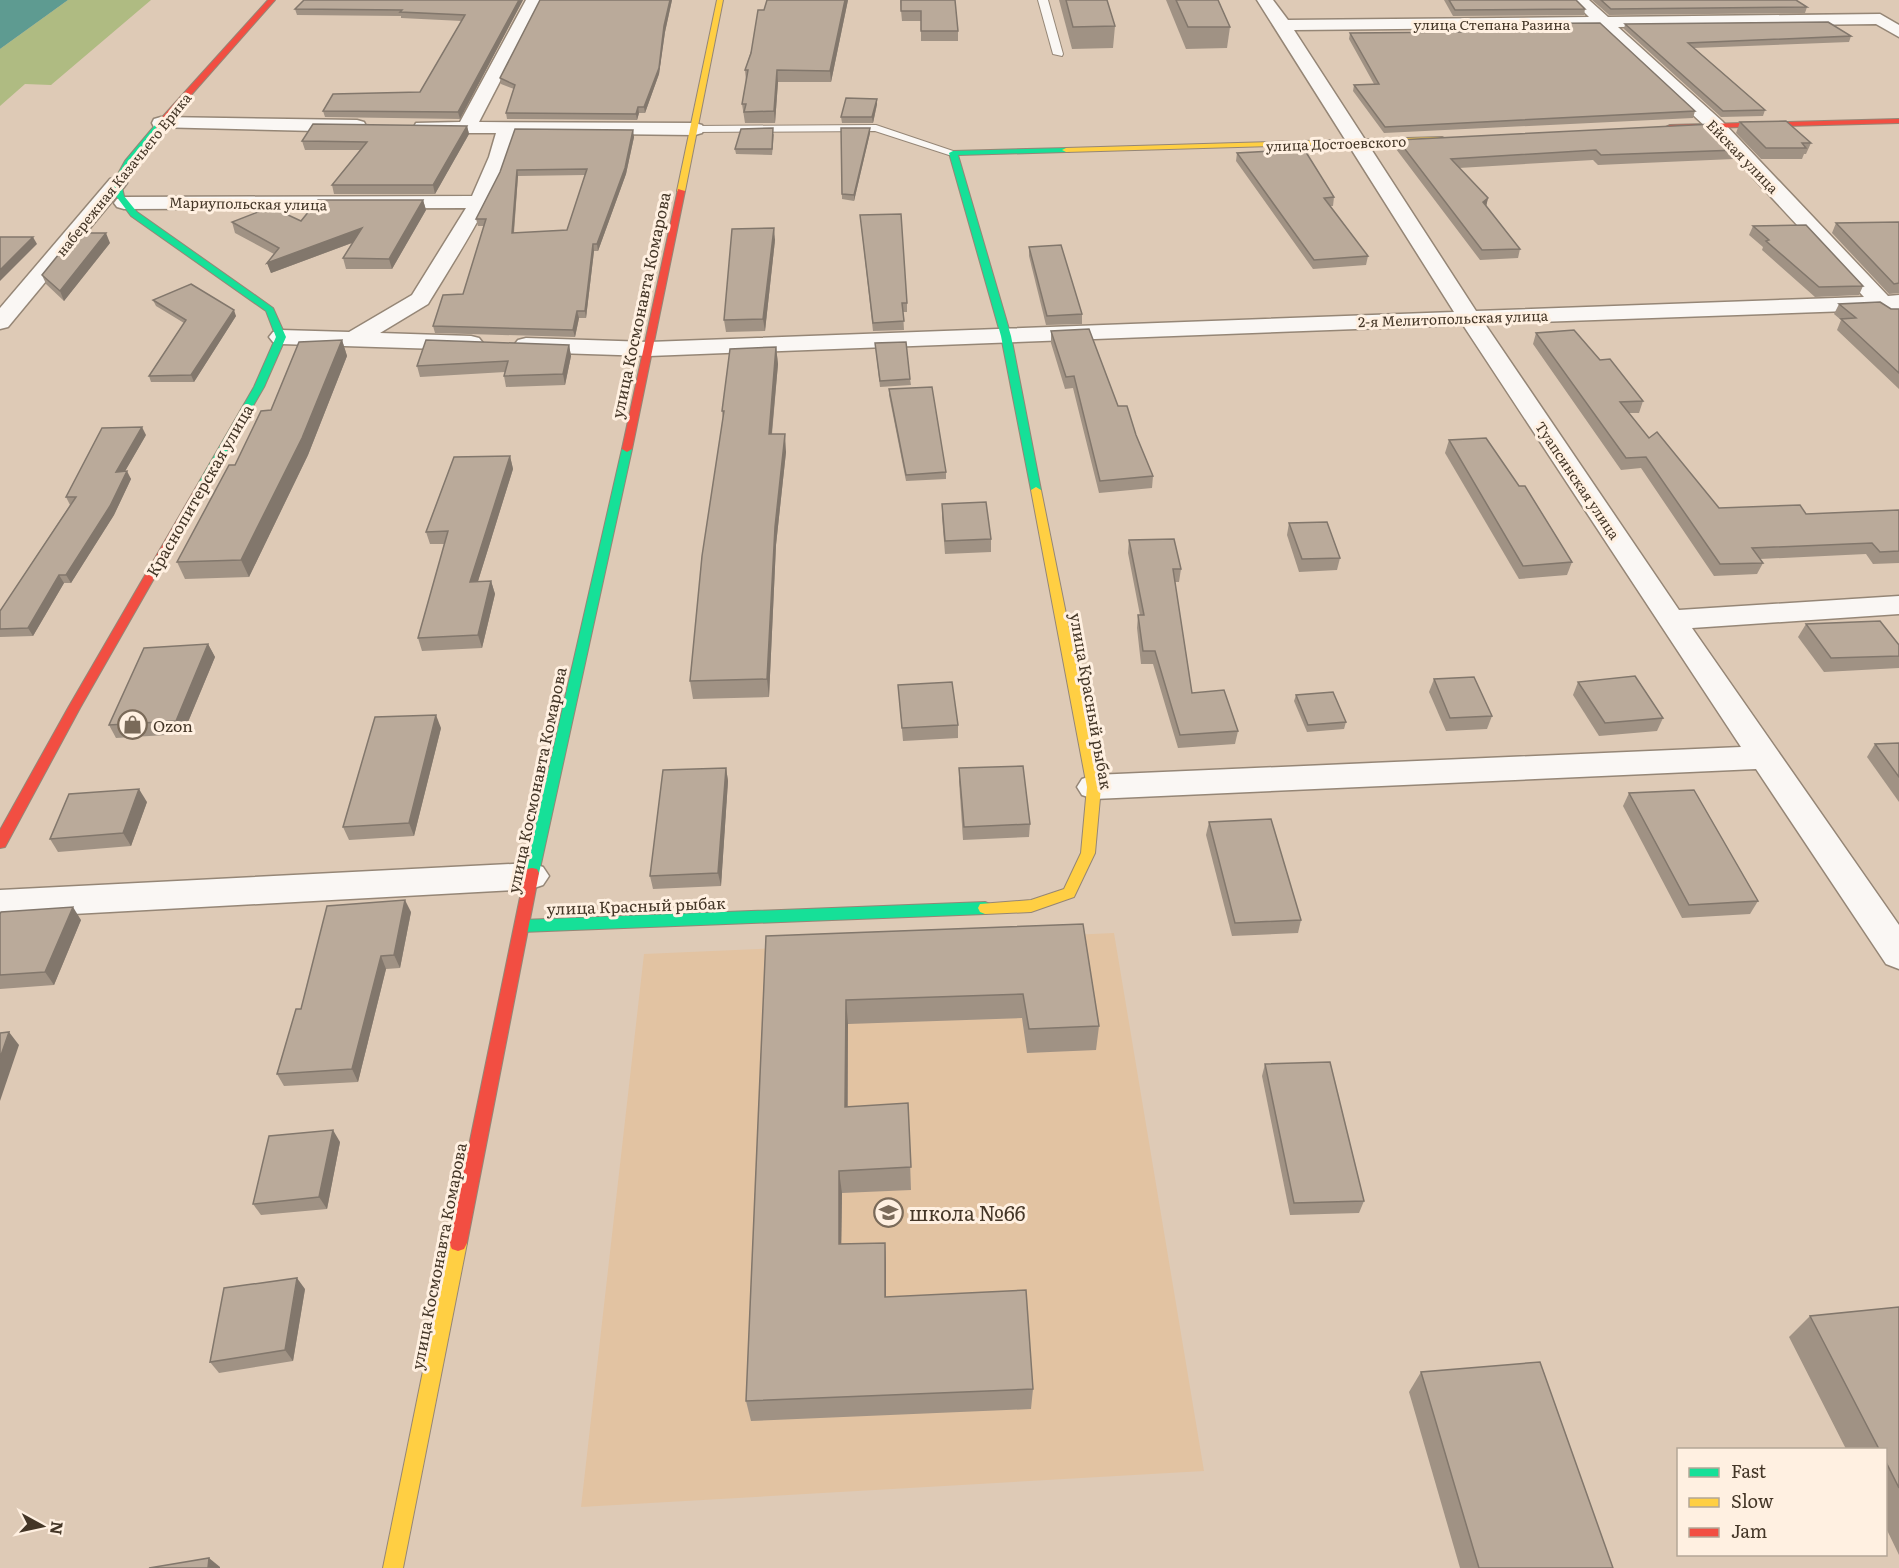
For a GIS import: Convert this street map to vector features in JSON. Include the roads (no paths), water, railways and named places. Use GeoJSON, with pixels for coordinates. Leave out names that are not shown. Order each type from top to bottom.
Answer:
{"type":"FeatureCollection","features":[{"type":"Feature","properties":{"kind":"main road","name":"набережная Казачьего Ерика"},"geometry":{"type":"LineString","coordinates":[[121,193],[128,163],[272,0]]}},
{"type":"Feature","properties":{"kind":"main road","name":"улица Космонавта Комарова"},"geometry":{"type":"LineString","coordinates":[[393,1568],[531,876],[649,350],[720,0]]}},
{"type":"Feature","properties":{"kind":"main road"},"geometry":{"type":"LineString","coordinates":[[1655,128],[1899,121]]}},
{"type":"Feature","properties":{"kind":"main road","name":"улица Достоевского"},"geometry":{"type":"LineString","coordinates":[[953,153],[1356,143],[1452,138]]}},
{"type":"Feature","properties":{"kind":"main road","name":"улица Красный рыбак"},"geometry":{"type":"LineString","coordinates":[[522,926],[1031,906],[1069,893],[1088,853],[1094,787],[1006,336],[953,153]]}},
{"type":"Feature","properties":{"kind":"main road"},"geometry":{"type":"LineString","coordinates":[[121,193],[134,214],[270,310],[281,337]]}},
{"type":"Feature","properties":{"kind":"main road","name":"Краснопитерская улица"},"geometry":{"type":"LineString","coordinates":[[0,843],[74,708],[259,387],[281,337]]}},
{"type":"Feature","properties":{"kind":"street"},"geometry":{"type":"LineString","coordinates":[[466,128],[534,0]]}},
{"type":"Feature","properties":{"kind":"street","name":"Туапсинская улица"},"geometry":{"type":"LineString","coordinates":[[1265,0],[1469,317],[1671,620],[1899,954]]}},
{"type":"Feature","properties":{"kind":"street","name":"Ейская улица"},"geometry":{"type":"LineString","coordinates":[[1580,0],[1715,125],[1890,302],[1899,319]]}},
{"type":"Feature","properties":{"kind":"street","name":"улица Степана Разина"},"geometry":{"type":"LineString","coordinates":[[1283,25],[1880,19],[1899,32]]}},
{"type":"Feature","properties":{"kind":"street"},"geometry":{"type":"LineString","coordinates":[[161,123],[372,127]]}},
{"type":"Feature","properties":{"kind":"street"},"geometry":{"type":"LineString","coordinates":[[407,127],[695,129]]}},
{"type":"Feature","properties":{"kind":"street"},"geometry":{"type":"LineString","coordinates":[[354,339],[420,300],[480,202],[499,157],[507,129]]}},
{"type":"Feature","properties":{"kind":"street","name":"Мариупольская улица"},"geometry":{"type":"LineString","coordinates":[[121,193],[232,201],[333,204],[480,202]]}},
{"type":"Feature","properties":{"kind":"street","name":"набережная Казачьего Ерика"},"geometry":{"type":"LineString","coordinates":[[0,322],[121,193]]}},
{"type":"Feature","properties":{"kind":"street","name":"2-я Мелитопольская улица"},"geometry":{"type":"LineString","coordinates":[[281,337],[649,350],[1890,302]]}},
{"type":"Feature","properties":{"kind":"street"},"geometry":{"type":"LineString","coordinates":[[1671,620],[1899,606]]}},
{"type":"Feature","properties":{"kind":"street"},"geometry":{"type":"LineString","coordinates":[[1094,787],[1765,757]]}},
{"type":"Feature","properties":{"kind":"street"},"geometry":{"type":"LineString","coordinates":[[0,904],[531,876]]}},
{"type":"Feature","properties":{"kind":"lane"},"geometry":{"type":"LineString","coordinates":[[1043,0],[1058,54]]}},
{"type":"Feature","properties":{"kind":"lane"},"geometry":{"type":"LineString","coordinates":[[695,129],[876,128],[953,153]]}},
{"type":"Feature","properties":{"kind":"water"},"geometry":{"type":"Polygon","coordinates":[[[0,0],[68,0],[0,49],[0,0]]]}},
{"type":"Feature","properties":{"kind":"place","name":"Ozon"},"geometry":{"type":"Point","coordinates":[132,725]}},
{"type":"Feature","properties":{"kind":"place","name":"школа №66"},"geometry":{"type":"Point","coordinates":[888,1212]}}]}
